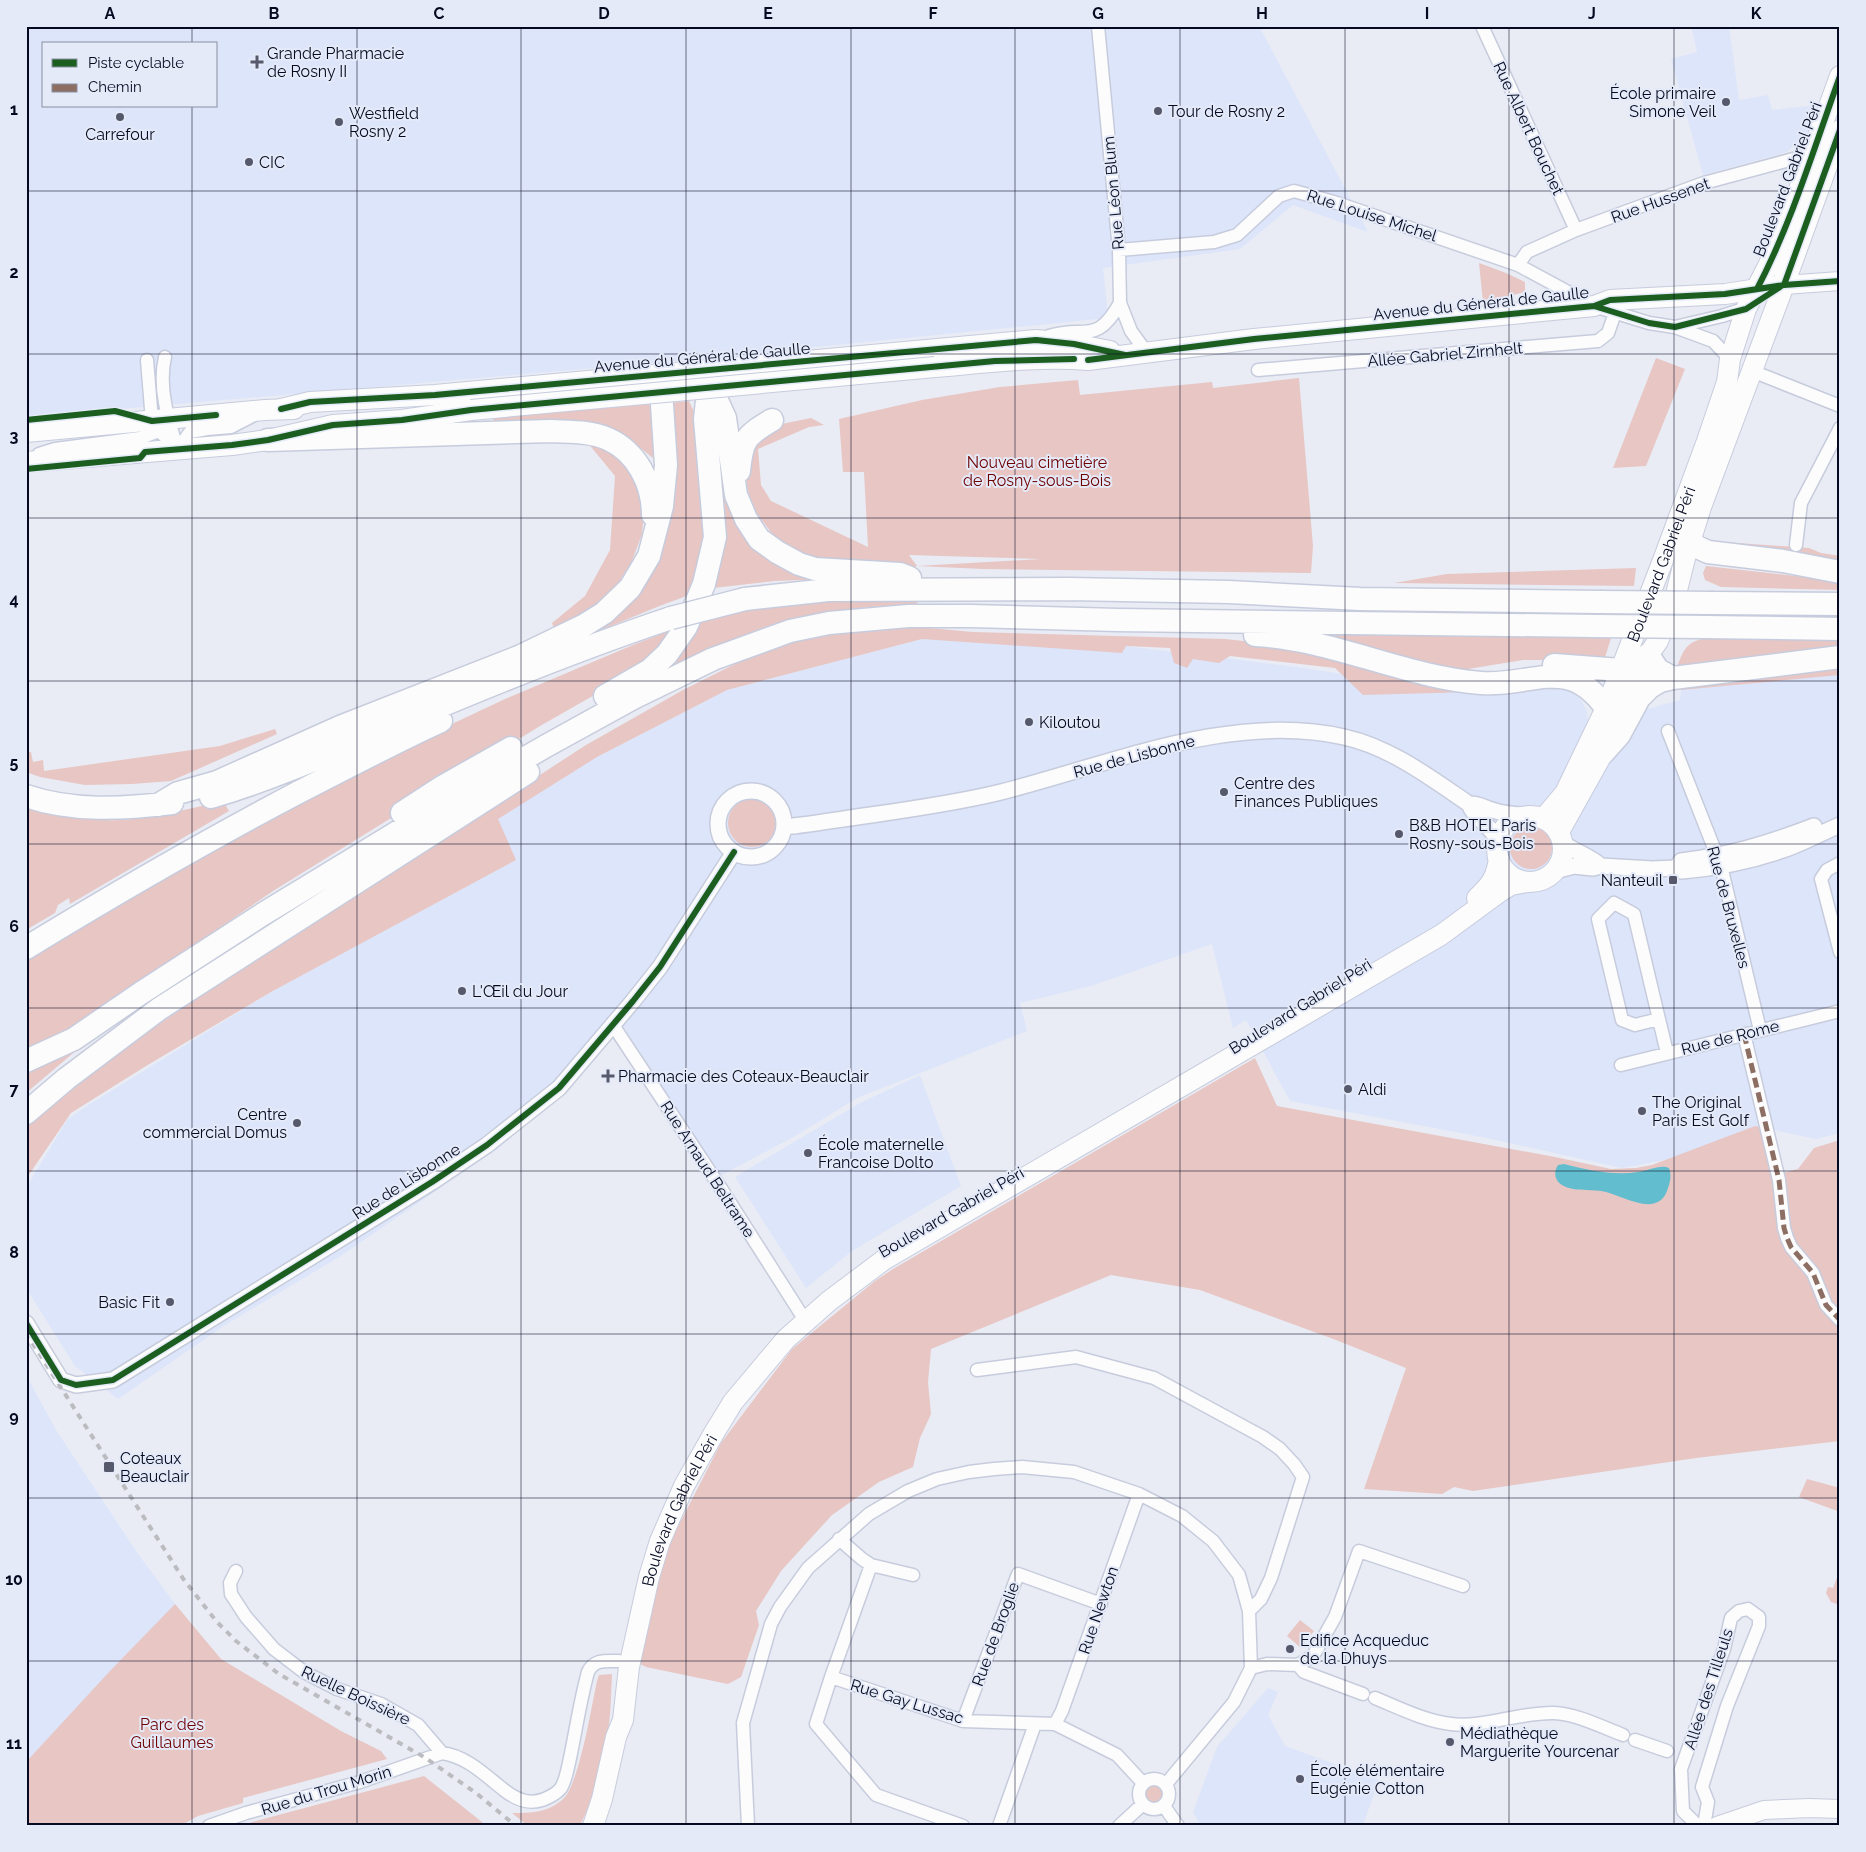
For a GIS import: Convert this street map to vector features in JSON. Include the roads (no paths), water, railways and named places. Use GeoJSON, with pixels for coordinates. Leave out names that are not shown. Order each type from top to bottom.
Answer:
{"type":"FeatureCollection","features":[{"type":"Feature","properties":{"kind":"highway"},"geometry":{"type":"LineString","coordinates":[[158,805],[178,793],[217,782],[340,727],[521,656],[583,626],[604,613],[630,588],[649,556],[662,506],[666,465],[660,375]]}},
{"type":"Feature","properties":{"kind":"highway"},"geometry":{"type":"LineString","coordinates":[[709,377],[725,418],[736,495],[746,519],[759,539],[799,564],[815,569],[900,574],[942,590]]}},
{"type":"Feature","properties":{"kind":"highway"},"geometry":{"type":"LineString","coordinates":[[263,914],[331,860],[442,787],[650,670],[667,654],[686,627],[704,584],[715,536],[706,419],[709,377]]}},
{"type":"Feature","properties":{"kind":"highway"},"geometry":{"type":"LineString","coordinates":[[736,495],[740,454],[744,442],[756,429],[772,420]]}},
{"type":"Feature","properties":{"kind":"highway"},"geometry":{"type":"LineString","coordinates":[[268,440],[551,431],[585,433],[607,438],[624,448],[638,464],[648,482],[653,504],[654,538]]}},
{"type":"Feature","properties":{"kind":"highway"},"geometry":{"type":"LineString","coordinates":[[1688,549],[1700,556],[1782,569],[1812,568],[1840,572]]}},
{"type":"Feature","properties":{"kind":"highway"},"geometry":{"type":"LineString","coordinates":[[26,796],[60,805],[90,808],[124,808],[202,800],[252,785],[428,711],[587,648],[670,618],[745,599],[828,590],[1068,589],[1228,592],[1369,599],[1840,604]]}},
{"type":"Feature","properties":{"kind":"highway"},"geometry":{"type":"LineString","coordinates":[[26,1061],[74,1039],[263,914],[406,827],[546,746],[633,698],[713,659],[790,631],[829,623],[908,616],[1840,629]]}},
{"type":"Feature","properties":{"kind":"highway"},"geometry":{"type":"LineString","coordinates":[[1118,620],[1300,640],[1419,672],[1483,683],[1559,677],[1585,685],[1606,708]]}},
{"type":"Feature","properties":{"kind":"highway"},"geometry":{"type":"LineString","coordinates":[[26,948],[110,896],[237,825],[399,741],[506,691],[587,648]]}},
{"type":"Feature","properties":{"kind":"highway"},"geometry":{"type":"LineString","coordinates":[[1648,655],[1658,670],[1673,678]]}},
{"type":"Feature","properties":{"kind":"highway"},"geometry":{"type":"LineString","coordinates":[[1603,753],[1619,735],[1642,696],[1660,682],[1673,678],[1840,657]]}},
{"type":"Feature","properties":{"kind":"highway"},"geometry":{"type":"LineString","coordinates":[[1464,680],[1510,670],[1551,665],[1621,670]]}},
{"type":"Feature","properties":{"kind":"highway"},"geometry":{"type":"LineString","coordinates":[[26,1113],[66,1079],[159,1009],[603,725],[633,698]]}},
{"type":"Feature","properties":{"kind":"main road","name":"Boulevard Gabriel Péri"},"geometry":{"type":"LineString","coordinates":[[1536,817],[1565,793],[1606,708],[1661,567],[1727,382],[1730,359],[1746,309],[1768,268],[1794,203],[1840,76]]}},
{"type":"Feature","properties":{"kind":"main road","name":"Boulevard Gabriel Péri"},"geometry":{"type":"LineString","coordinates":[[1561,838],[1648,655],[1658,641],[1675,598],[1688,549],[1711,480],[1838,141]]}},
{"type":"Feature","properties":{"kind":"main road"},"geometry":{"type":"LineString","coordinates":[[1784,285],[1783,257],[1798,216],[1794,203]]}},
{"type":"Feature","properties":{"kind":"main road","name":"Avenue du Général de Gaulle"},"geometry":{"type":"LineString","coordinates":[[26,460],[178,449],[268,440],[333,425],[402,420],[471,410],[995,361],[1074,358],[1088,360],[1254,339],[1594,306],[1610,300],[1730,293],[1784,285],[1840,280]]}},
{"type":"Feature","properties":{"kind":"main road"},"geometry":{"type":"LineString","coordinates":[[1711,480],[1714,459],[1741,378],[1751,340],[1746,309],[1730,293]]}},
{"type":"Feature","properties":{"kind":"main road","name":"Avenue du Général de Gaulle"},"geometry":{"type":"LineString","coordinates":[[26,432],[160,424],[273,409],[310,402],[435,395],[660,375],[709,377],[1036,340],[1074,344],[1125,355]]}},
{"type":"Feature","properties":{"kind":"main road","name":"Avenue du Général de Gaulle"},"geometry":{"type":"LineString","coordinates":[[273,409],[471,410]]}},
{"type":"Feature","properties":{"kind":"main road"},"geometry":{"type":"LineString","coordinates":[[1661,567],[1688,549]]}},
{"type":"Feature","properties":{"kind":"main road"},"geometry":{"type":"LineString","coordinates":[[1621,670],[1648,655],[1640,622]]}},
{"type":"Feature","properties":{"kind":"main road"},"geometry":{"type":"LineString","coordinates":[[1520,817],[1536,817],[1553,824],[1561,838],[1562,858],[1555,871],[1542,880],[1526,882],[1510,875],[1503,868],[1498,851],[1505,826],[1520,817]]}},
{"type":"Feature","properties":{"kind":"main road","name":"Boulevard Gabriel Péri"},"geometry":{"type":"LineString","coordinates":[[616,1737],[615,1717],[619,1661],[626,1617],[650,1543],[687,1458],[712,1414],[724,1396],[757,1356],[801,1314],[846,1276],[877,1254],[1199,1068],[1239,1044],[1269,1022],[1448,920],[1469,905],[1491,884],[1497,873],[1498,851]]}},
{"type":"Feature","properties":{"kind":"main road","name":"Boulevard Gabriel Péri"},"geometry":{"type":"LineString","coordinates":[[593,1826],[602,1799],[616,1737],[624,1720],[629,1667],[642,1602],[672,1510],[696,1463],[733,1402],[786,1339],[829,1301],[878,1264],[1441,936],[1501,891],[1512,885],[1526,882]]}},
{"type":"Feature","properties":{"kind":"main road"},"geometry":{"type":"LineString","coordinates":[[1716,1826],[1764,1810],[1840,1809]]}},
{"type":"Feature","properties":{"kind":"street","name":"Rue Léon Blum"},"geometry":{"type":"LineString","coordinates":[[1098,26],[1118,250],[1120,303],[1131,331],[1147,353]]}},
{"type":"Feature","properties":{"kind":"street","name":"Rue Albert Bouchet"},"geometry":{"type":"LineString","coordinates":[[1482,26],[1576,230]]}},
{"type":"Feature","properties":{"kind":"street","name":"Rue Hussenet"},"geometry":{"type":"LineString","coordinates":[[1518,265],[1527,252],[1576,230],[1704,183],[1812,154]]}},
{"type":"Feature","properties":{"kind":"street","name":"Rue Louise Michel"},"geometry":{"type":"LineString","coordinates":[[1118,250],[1214,242],[1237,235],[1279,196],[1294,191],[1337,203],[1518,265],[1594,306],[1649,323],[1675,327]]}},
{"type":"Feature","properties":{"kind":"street"},"geometry":{"type":"LineString","coordinates":[[1675,327],[1746,309],[1784,285]]}},
{"type":"Feature","properties":{"kind":"street"},"geometry":{"type":"LineString","coordinates":[[1036,340],[1056,333],[1091,332],[1112,318],[1120,303]]}},
{"type":"Feature","properties":{"kind":"street","name":"Allée Gabriel Zirnhelt"},"geometry":{"type":"LineString","coordinates":[[1258,370],[1598,341],[1608,333],[1615,313]]}},
{"type":"Feature","properties":{"kind":"street"},"geometry":{"type":"LineString","coordinates":[[1675,327],[1713,341],[1730,359]]}},
{"type":"Feature","properties":{"kind":"street"},"geometry":{"type":"LineString","coordinates":[[160,424],[165,357]]}},
{"type":"Feature","properties":{"kind":"street"},"geometry":{"type":"LineString","coordinates":[[147,360],[160,424],[178,449],[190,432],[231,427],[273,409]]}},
{"type":"Feature","properties":{"kind":"street"},"geometry":{"type":"LineString","coordinates":[[1752,371],[1840,406]]}},
{"type":"Feature","properties":{"kind":"street"},"geometry":{"type":"LineString","coordinates":[[26,460],[55,449],[140,438],[160,424]]}},
{"type":"Feature","properties":{"kind":"street"},"geometry":{"type":"LineString","coordinates":[[1796,545],[1801,503],[1840,428]]}},
{"type":"Feature","properties":{"kind":"street","name":"Rue de Lisbonne"},"geometry":{"type":"LineString","coordinates":[[785,827],[941,805],[1032,784],[1185,741],[1259,730],[1303,731],[1343,736],[1359,741],[1406,763],[1470,804],[1479,803],[1489,809],[1507,814],[1536,817]]}},
{"type":"Feature","properties":{"kind":"street","name":"Rue de Bruxelles"},"geometry":{"type":"LineString","coordinates":[[1668,731],[1719,861],[1760,1030]]}},
{"type":"Feature","properties":{"kind":"street"},"geometry":{"type":"LineString","coordinates":[[749,790],[759,791],[776,800],[784,818],[785,827],[782,837],[770,852],[752,857],[742,856],[734,852],[723,840],[718,824],[720,812],[724,804],[731,797],[749,790]]}},
{"type":"Feature","properties":{"kind":"street","name":"Rue de Lisbonne"},"geometry":{"type":"LineString","coordinates":[[1470,804],[1472,812],[1492,829],[1498,851]]}},
{"type":"Feature","properties":{"kind":"street"},"geometry":{"type":"LineString","coordinates":[[1555,871],[1574,866],[1593,868],[1601,866],[1652,869],[1677,868],[1682,871],[1719,861],[1740,851],[1776,840],[1840,816]]}},
{"type":"Feature","properties":{"kind":"street"},"geometry":{"type":"LineString","coordinates":[[1719,861],[1743,862],[1784,849],[1840,825]]}},
{"type":"Feature","properties":{"kind":"street"},"geometry":{"type":"LineString","coordinates":[[1561,838],[1579,853],[1594,859],[1601,866]]}},
{"type":"Feature","properties":{"kind":"street","name":"Rue de Lisbonne"},"geometry":{"type":"LineString","coordinates":[[26,1323],[61,1380],[76,1386],[113,1380],[394,1206],[487,1145],[559,1088],[613,1025],[660,967],[734,852]]}},
{"type":"Feature","properties":{"kind":"street"},"geometry":{"type":"LineString","coordinates":[[1840,863],[1826,870],[1821,879],[1840,952]]}},
{"type":"Feature","properties":{"kind":"street"},"geometry":{"type":"LineString","coordinates":[[1659,1019],[1636,1025],[1622,1020],[1598,919],[1614,903],[1634,914],[1659,1019],[1666,1053]]}},
{"type":"Feature","properties":{"kind":"street","name":"Rue de Rome"},"geometry":{"type":"LineString","coordinates":[[1621,1065],[1840,1012]]}},
{"type":"Feature","properties":{"kind":"street","name":"Rue Arnaud Beltrame"},"geometry":{"type":"LineString","coordinates":[[613,1025],[801,1314]]}},
{"type":"Feature","properties":{"kind":"street"},"geometry":{"type":"LineString","coordinates":[[1744,1034],[1779,1180],[1784,1228],[1787,1238],[1791,1247],[1813,1273],[1826,1305],[1840,1320]]}},
{"type":"Feature","properties":{"kind":"street"},"geometry":{"type":"LineString","coordinates":[[977,1370],[1076,1357],[1154,1378],[1245,1427],[1280,1449],[1303,1477],[1271,1578],[1261,1599],[1249,1611]]}},
{"type":"Feature","properties":{"kind":"street"},"geometry":{"type":"LineString","coordinates":[[748,1826],[743,1722],[771,1624],[780,1608],[808,1568],[869,1514],[908,1491],[937,1480],[969,1472],[1022,1467],[1074,1472],[1139,1494],[1182,1516],[1213,1540],[1239,1575],[1249,1611],[1251,1668],[1234,1702],[1166,1784]]}},
{"type":"Feature","properties":{"kind":"street","name":"Rue Newton"},"geometry":{"type":"LineString","coordinates":[[1055,1724],[1062,1711],[1139,1494]]}},
{"type":"Feature","properties":{"kind":"street"},"geometry":{"type":"LineString","coordinates":[[839,1539],[871,1565],[913,1574]]}},
{"type":"Feature","properties":{"kind":"street"},"geometry":{"type":"LineString","coordinates":[[1251,1668],[1267,1664],[1298,1665],[1313,1656],[1335,1617],[1359,1551],[1463,1586]]}},
{"type":"Feature","properties":{"kind":"street","name":"Rue Gay Lussac"},"geometry":{"type":"LineString","coordinates":[[871,1565],[831,1677],[963,1721],[1055,1724],[1117,1755],[1143,1784]]}},
{"type":"Feature","properties":{"kind":"street","name":"Ruelle Boissière"},"geometry":{"type":"LineString","coordinates":[[236,1571],[230,1583],[231,1594],[246,1618],[274,1649],[312,1676],[337,1689],[382,1704],[418,1725],[442,1753]]}},
{"type":"Feature","properties":{"kind":"street","name":"Rue de Broglie"},"geometry":{"type":"LineString","coordinates":[[963,1721],[1018,1574],[1101,1604]]}},
{"type":"Feature","properties":{"kind":"street","name":"Allée des Tilleuls"},"geometry":{"type":"LineString","coordinates":[[1698,1826],[1683,1811],[1681,1769],[1724,1649],[1731,1618],[1739,1611],[1748,1609],[1759,1617],[1759,1626],[1727,1706],[1702,1787],[1708,1802],[1704,1826]]}},
{"type":"Feature","properties":{"kind":"street"},"geometry":{"type":"LineString","coordinates":[[442,1753],[453,1754],[466,1761],[518,1799],[534,1802],[554,1794],[561,1787],[564,1780],[585,1683],[591,1666],[604,1661],[619,1661]]}},
{"type":"Feature","properties":{"kind":"street"},"geometry":{"type":"LineString","coordinates":[[1298,1665],[1304,1672],[1433,1720],[1451,1724],[1470,1724],[1530,1714],[1555,1713],[1572,1716],[1667,1751]]}},
{"type":"Feature","properties":{"kind":"street"},"geometry":{"type":"LineString","coordinates":[[831,1677],[816,1724],[876,1795],[963,1826]]}},
{"type":"Feature","properties":{"kind":"street"},"geometry":{"type":"LineString","coordinates":[[999,1826],[1035,1724]]}},
{"type":"Feature","properties":{"kind":"street","name":"Rue du Trou Morin"},"geometry":{"type":"LineString","coordinates":[[209,1826],[246,1813],[360,1782],[442,1753]]}},
{"type":"Feature","properties":{"kind":"street"},"geometry":{"type":"LineString","coordinates":[[1157,1779],[1166,1784],[1170,1793],[1164,1806],[1155,1810],[1143,1804],[1139,1792],[1147,1780],[1157,1779]]}},
{"type":"Feature","properties":{"kind":"street"},"geometry":{"type":"LineString","coordinates":[[1119,1826],[1143,1804]]}},
{"type":"Feature","properties":{"kind":"street"},"geometry":{"type":"LineString","coordinates":[[1164,1806],[1178,1826]]}},
{"type":"Feature","properties":{"kind":"water"},"geometry":{"type":"Polygon","coordinates":[[[1564,1164],[1610,1173],[1629,1173],[1665,1167],[1669,1168],[1670,1180],[1667,1191],[1662,1199],[1655,1203],[1637,1203],[1601,1191],[1566,1187],[1558,1181],[1556,1176],[1558,1165],[1564,1164]]]}},
{"type":"Feature","properties":{"kind":"railway"},"geometry":{"type":"LineString","coordinates":[[26,1333],[184,1580],[217,1622],[236,1641],[279,1674],[424,1757],[476,1793],[516,1826]]}},
{"type":"Feature","properties":{"kind":"place","name":"Grande Pharmacie de Rosny II"},"geometry":{"type":"Point","coordinates":[257,62]}},
{"type":"Feature","properties":{"kind":"place","name":"École primaire Simone Veil"},"geometry":{"type":"Point","coordinates":[1726,102]}},
{"type":"Feature","properties":{"kind":"place","name":"Tour de Rosny 2"},"geometry":{"type":"Point","coordinates":[1158,111]}},
{"type":"Feature","properties":{"kind":"place","name":"Carrefour"},"geometry":{"type":"Point","coordinates":[120,117]}},
{"type":"Feature","properties":{"kind":"place","name":"Westfield Rosny 2"},"geometry":{"type":"Point","coordinates":[339,122]}},
{"type":"Feature","properties":{"kind":"place","name":"CIC"},"geometry":{"type":"Point","coordinates":[249,162]}},
{"type":"Feature","properties":{"kind":"place","name":"Kiloutou"},"geometry":{"type":"Point","coordinates":[1029,722]}},
{"type":"Feature","properties":{"kind":"place","name":"Centre des Finances Publiques"},"geometry":{"type":"Point","coordinates":[1224,792]}},
{"type":"Feature","properties":{"kind":"place","name":"B&B HOTEL Paris Rosny-sous-Bois"},"geometry":{"type":"Point","coordinates":[1399,834]}},
{"type":"Feature","properties":{"kind":"place","name":"Nanteuil"},"geometry":{"type":"Point","coordinates":[1673,880]}},
{"type":"Feature","properties":{"kind":"place","name":"L'Œil du Jour"},"geometry":{"type":"Point","coordinates":[462,991]}},
{"type":"Feature","properties":{"kind":"place","name":"Pharmacie des Coteaux-Beauclair"},"geometry":{"type":"Point","coordinates":[608,1076]}},
{"type":"Feature","properties":{"kind":"place","name":"Aldi"},"geometry":{"type":"Point","coordinates":[1348,1089]}},
{"type":"Feature","properties":{"kind":"place","name":"The Original Paris Est Golf"},"geometry":{"type":"Point","coordinates":[1642,1111]}},
{"type":"Feature","properties":{"kind":"place","name":"Centre commercial Domus"},"geometry":{"type":"Point","coordinates":[297,1123]}},
{"type":"Feature","properties":{"kind":"place","name":"École maternelle Francoise Dolto"},"geometry":{"type":"Point","coordinates":[808,1153]}},
{"type":"Feature","properties":{"kind":"place","name":"Basic Fit"},"geometry":{"type":"Point","coordinates":[170,1302]}},
{"type":"Feature","properties":{"kind":"place","name":"Coteaux Beauclair"},"geometry":{"type":"Point","coordinates":[109,1467]}},
{"type":"Feature","properties":{"kind":"place","name":"Edifice Acqueduc de la Dhuys"},"geometry":{"type":"Point","coordinates":[1290,1649]}},
{"type":"Feature","properties":{"kind":"place","name":"Médiathèque Marguerite Yourcenar"},"geometry":{"type":"Point","coordinates":[1450,1742]}},
{"type":"Feature","properties":{"kind":"place","name":"École élémentaire Eugénie Cotton"},"geometry":{"type":"Point","coordinates":[1300,1779]}},
{"type":"Feature","properties":{"kind":"park label","name":"Nouveau cimetière de Rosny-sous-Bois"},"geometry":{"type":"Point","coordinates":[1037,471]}},
{"type":"Feature","properties":{"kind":"park label","name":"Parc des Guillaumes"},"geometry":{"type":"Point","coordinates":[172,1733]}}]}
